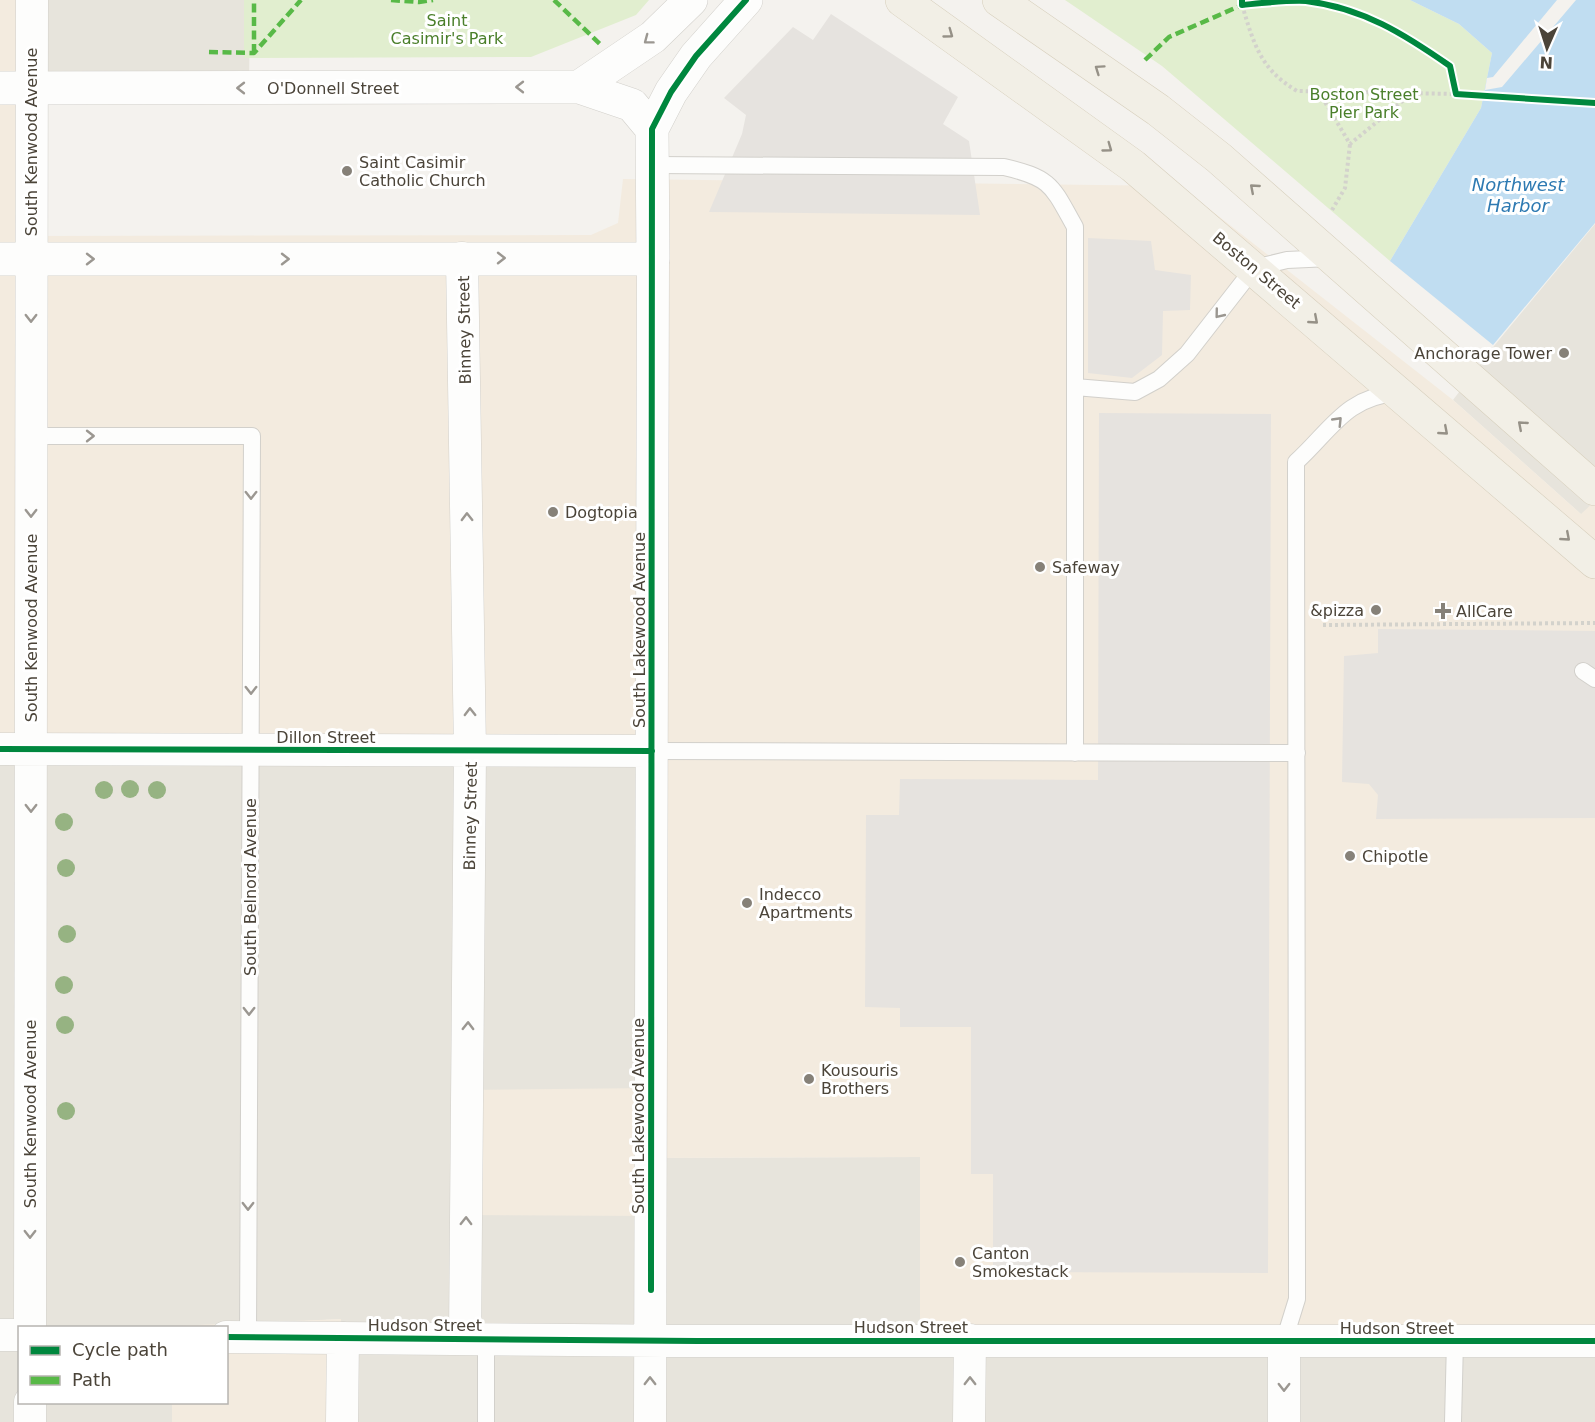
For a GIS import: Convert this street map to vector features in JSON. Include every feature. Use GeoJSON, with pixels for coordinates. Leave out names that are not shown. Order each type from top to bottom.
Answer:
{"type":"FeatureCollection","features":[{"type":"Feature","properties":{"kind":"main road","name":"Boston Street"},"geometry":{"type":"LineString","coordinates":[[902,0],[1133,166],[1595,562]]}},
{"type":"Feature","properties":{"kind":"main road"},"geometry":{"type":"LineString","coordinates":[[999,0],[1158,110],[1219,158],[1595,489]]}},
{"type":"Feature","properties":{"kind":"street","name":"South Kenwood Avenue"},"geometry":{"type":"LineString","coordinates":[[30,1326],[31,436],[16,259],[16,88],[32,0]]}},
{"type":"Feature","properties":{"kind":"street"},"geometry":{"type":"LineString","coordinates":[[579,87],[653,37],[691,0]]}},
{"type":"Feature","properties":{"kind":"street"},"geometry":{"type":"LineString","coordinates":[[652,129],[671,92],[696,56],[746,0]]}},
{"type":"Feature","properties":{"kind":"street","name":"O'Donnell Street"},"geometry":{"type":"LineString","coordinates":[[16,88],[579,87],[632,105],[652,129]]}},
{"type":"Feature","properties":{"kind":"street","name":"South Lakewood Avenue"},"geometry":{"type":"LineString","coordinates":[[650,1422],[654,165],[652,129]]}},
{"type":"Feature","properties":{"kind":"street","name":"Binney Street"},"geometry":{"type":"LineString","coordinates":[[462,258],[470,751],[475,1339]]}},
{"type":"Feature","properties":{"kind":"street"},"geometry":{"type":"LineString","coordinates":[[16,259],[653,259]]}},
{"type":"Feature","properties":{"kind":"street","name":"Dillon Street"},"geometry":{"type":"LineString","coordinates":[[0,749],[652,751]]}},
{"type":"Feature","properties":{"kind":"street"},"geometry":{"type":"LineString","coordinates":[[0,1335],[18,1335]]}},
{"type":"Feature","properties":{"kind":"street","name":"Hudson Street"},"geometry":{"type":"LineString","coordinates":[[237,1337],[651,1341],[970,1340],[1284,1347],[1455,1341],[1595,1341]]}},
{"type":"Feature","properties":{"kind":"street"},"geometry":{"type":"LineString","coordinates":[[342,1422],[343,1338]]}},
{"type":"Feature","properties":{"kind":"street"},"geometry":{"type":"LineString","coordinates":[[969,1422],[970,1340]]}},
{"type":"Feature","properties":{"kind":"street"},"geometry":{"type":"LineString","coordinates":[[1284,1347],[1284,1422]]}},
{"type":"Feature","properties":{"kind":"street"},"geometry":{"type":"LineString","coordinates":[[30,1404],[30,1422]]}},
{"type":"Feature","properties":{"kind":"lane"},"geometry":{"type":"LineString","coordinates":[[654,165],[1004,167],[1033,173],[1052,184],[1075,227],[1075,753]]}},
{"type":"Feature","properties":{"kind":"lane"},"geometry":{"type":"LineString","coordinates":[[1075,387],[1135,392],[1159,379],[1186,354],[1254,268],[1287,260],[1332,258]]}},
{"type":"Feature","properties":{"kind":"lane"},"geometry":{"type":"LineString","coordinates":[[1284,1347],[1297,1299],[1296,462],[1351,407],[1374,395],[1400,393]]}},
{"type":"Feature","properties":{"kind":"lane","name":"South Belnord Avenue"},"geometry":{"type":"LineString","coordinates":[[31,436],[252,436],[250,750],[237,1337]]}},
{"type":"Feature","properties":{"kind":"lane"},"geometry":{"type":"LineString","coordinates":[[652,751],[1297,753]]}},
{"type":"Feature","properties":{"kind":"lane"},"geometry":{"type":"LineString","coordinates":[[475,1339],[486,1422]]}},
{"type":"Feature","properties":{"kind":"lane"},"geometry":{"type":"LineString","coordinates":[[1453,1422],[1455,1341]]}},
{"type":"Feature","properties":{"kind":"path"},"geometry":{"type":"LineString","coordinates":[[1252,4],[1242,2],[1256,52],[1278,80],[1297,91],[1465,94]]}},
{"type":"Feature","properties":{"kind":"path"},"geometry":{"type":"LineString","coordinates":[[1454,84],[1456,94]]}},
{"type":"Feature","properties":{"kind":"path"},"geometry":{"type":"LineString","coordinates":[[1318,92],[1350,144],[1345,188],[1332,210]]}},
{"type":"Feature","properties":{"kind":"path"},"geometry":{"type":"LineString","coordinates":[[1350,144],[1411,93]]}},
{"type":"Feature","properties":{"kind":"path"},"geometry":{"type":"LineString","coordinates":[[1297,625],[1595,623]]}},
{"type":"Feature","properties":{"kind":"shaded area"},"geometry":{"type":"Polygon","coordinates":[[[0,0],[30,0],[26,236],[591,235],[618,223],[623,179],[1180,186],[1453,400],[1581,514],[1595,501],[1595,1332],[920,1330],[920,1157],[652,1158],[650,1216],[463,1215],[464,1090],[651,1088],[654,747],[0,750],[0,0]]]}},
{"type":"Feature","properties":{"kind":"shaded area"},"geometry":{"type":"Polygon","coordinates":[[[29,0],[250,0],[249,85],[28,81],[29,0]]]}},
{"type":"Feature","properties":{"kind":"shaded area"},"geometry":{"type":"Polygon","coordinates":[[[831,14],[958,97],[943,124],[969,141],[980,215],[709,212],[742,134],[746,115],[724,98],[793,27],[813,40],[831,14]]]}},
{"type":"Feature","properties":{"kind":"shaded area"},"geometry":{"type":"Polygon","coordinates":[[[1595,224],[1595,501],[1582,515],[1453,400],[1494,346],[1595,224]]]}},
{"type":"Feature","properties":{"kind":"shaded area"},"geometry":{"type":"Polygon","coordinates":[[[1088,238],[1151,241],[1155,270],[1191,275],[1190,310],[1163,311],[1162,355],[1132,378],[1088,373],[1088,238]]]}},
{"type":"Feature","properties":{"kind":"shaded area"},"geometry":{"type":"Polygon","coordinates":[[[1099,413],[1271,414],[1268,1273],[993,1272],[993,1174],[971,1174],[971,1027],[900,1027],[900,1008],[865,1007],[866,815],[899,815],[900,779],[1098,780],[1099,413]]]}},
{"type":"Feature","properties":{"kind":"shaded area"},"geometry":{"type":"Polygon","coordinates":[[[1378,629],[1595,631],[1595,818],[1376,819],[1378,795],[1369,784],[1342,782],[1344,656],[1378,653],[1378,629]]]}},
{"type":"Feature","properties":{"kind":"shaded area"},"geometry":{"type":"Polygon","coordinates":[[[654,747],[652,1158],[921,1157],[920,1329],[1595,1332],[1595,1422],[341,1422],[341,1319],[210,1326],[18,1326],[18,1404],[172,1404],[172,1422],[0,1422],[0,750],[654,747]]]}},
{"type":"Feature","properties":{"kind":"shaded area"},"geometry":{"type":"Polygon","coordinates":[[[341,1319],[341,1422],[172,1422],[172,1404],[228,1404],[228,1326],[173,1326],[341,1319]]]}},
{"type":"Feature","properties":{"kind":"green space","name":"Saint Casimir's Park"},"geometry":{"type":"Polygon","coordinates":[[[244,0],[649,0],[636,15],[531,57],[244,58],[244,0]]]}},
{"type":"Feature","properties":{"kind":"green space","name":"Boston Street Pier Park"},"geometry":{"type":"Polygon","coordinates":[[[1065,0],[1410,0],[1459,24],[1492,53],[1481,108],[1390,261],[1162,66],[1065,0]]]}},
{"type":"Feature","properties":{"kind":"water","name":"Northwest Harbor"},"geometry":{"type":"Polygon","coordinates":[[[1410,0],[1595,0],[1595,223],[1493,345],[1390,261],[1481,108],[1492,53],[1459,24],[1410,0]]]}},
{"type":"Feature","properties":{"kind":"pier"},"geometry":{"type":"Polygon","coordinates":[[[1557,0],[1576,0],[1502,87],[1485,90],[1487,78],[1493,77],[1557,0]]]}},
{"type":"Feature","properties":{"kind":"marked path"},"geometry":{"type":"LineString","coordinates":[[254,0],[254,53]]}},
{"type":"Feature","properties":{"kind":"marked path"},"geometry":{"type":"LineString","coordinates":[[209,52],[254,53],[301,0]]}},
{"type":"Feature","properties":{"kind":"marked path"},"geometry":{"type":"LineString","coordinates":[[391,0],[419,2],[433,0]]}},
{"type":"Feature","properties":{"kind":"marked path"},"geometry":{"type":"LineString","coordinates":[[554,0],[600,44]]}},
{"type":"Feature","properties":{"kind":"marked path"},"geometry":{"type":"LineString","coordinates":[[1145,60],[1169,37],[1242,5]]}},
{"type":"Feature","properties":{"kind":"cycle path"},"geometry":{"type":"LineString","coordinates":[[651,1290],[652,129],[671,92],[696,56],[746,0]]}},
{"type":"Feature","properties":{"kind":"cycle path"},"geometry":{"type":"LineString","coordinates":[[1242,0],[1242,5],[1306,1],[1327,4],[1364,16],[1399,33],[1450,66],[1456,94],[1595,103]]}},
{"type":"Feature","properties":{"kind":"cycle path"},"geometry":{"type":"LineString","coordinates":[[0,749],[652,751]]}},
{"type":"Feature","properties":{"kind":"cycle path"},"geometry":{"type":"LineString","coordinates":[[228,1337],[697,1341],[1595,1341]]}},
{"type":"Feature","properties":{"kind":"place","name":"Saint Casimir Catholic Church"},"geometry":{"type":"Point","coordinates":[347,171]}},
{"type":"Feature","properties":{"kind":"place","name":"Anchorage Tower"},"geometry":{"type":"Point","coordinates":[1564,353]}},
{"type":"Feature","properties":{"kind":"place","name":"Dogtopia"},"geometry":{"type":"Point","coordinates":[553,512]}},
{"type":"Feature","properties":{"kind":"place","name":"Safeway"},"geometry":{"type":"Point","coordinates":[1040,567]}},
{"type":"Feature","properties":{"kind":"place","name":"&pizza"},"geometry":{"type":"Point","coordinates":[1376,610]}},
{"type":"Feature","properties":{"kind":"place","name":"AllCare"},"geometry":{"type":"Point","coordinates":[1443,611]}},
{"type":"Feature","properties":{"kind":"place","name":"Chipotle"},"geometry":{"type":"Point","coordinates":[1350,856]}},
{"type":"Feature","properties":{"kind":"place","name":"Indecco Apartments"},"geometry":{"type":"Point","coordinates":[747,903]}},
{"type":"Feature","properties":{"kind":"place","name":"Kousouris Brothers"},"geometry":{"type":"Point","coordinates":[809,1079]}},
{"type":"Feature","properties":{"kind":"place","name":"Canton Smokestack"},"geometry":{"type":"Point","coordinates":[960,1262]}}]}
